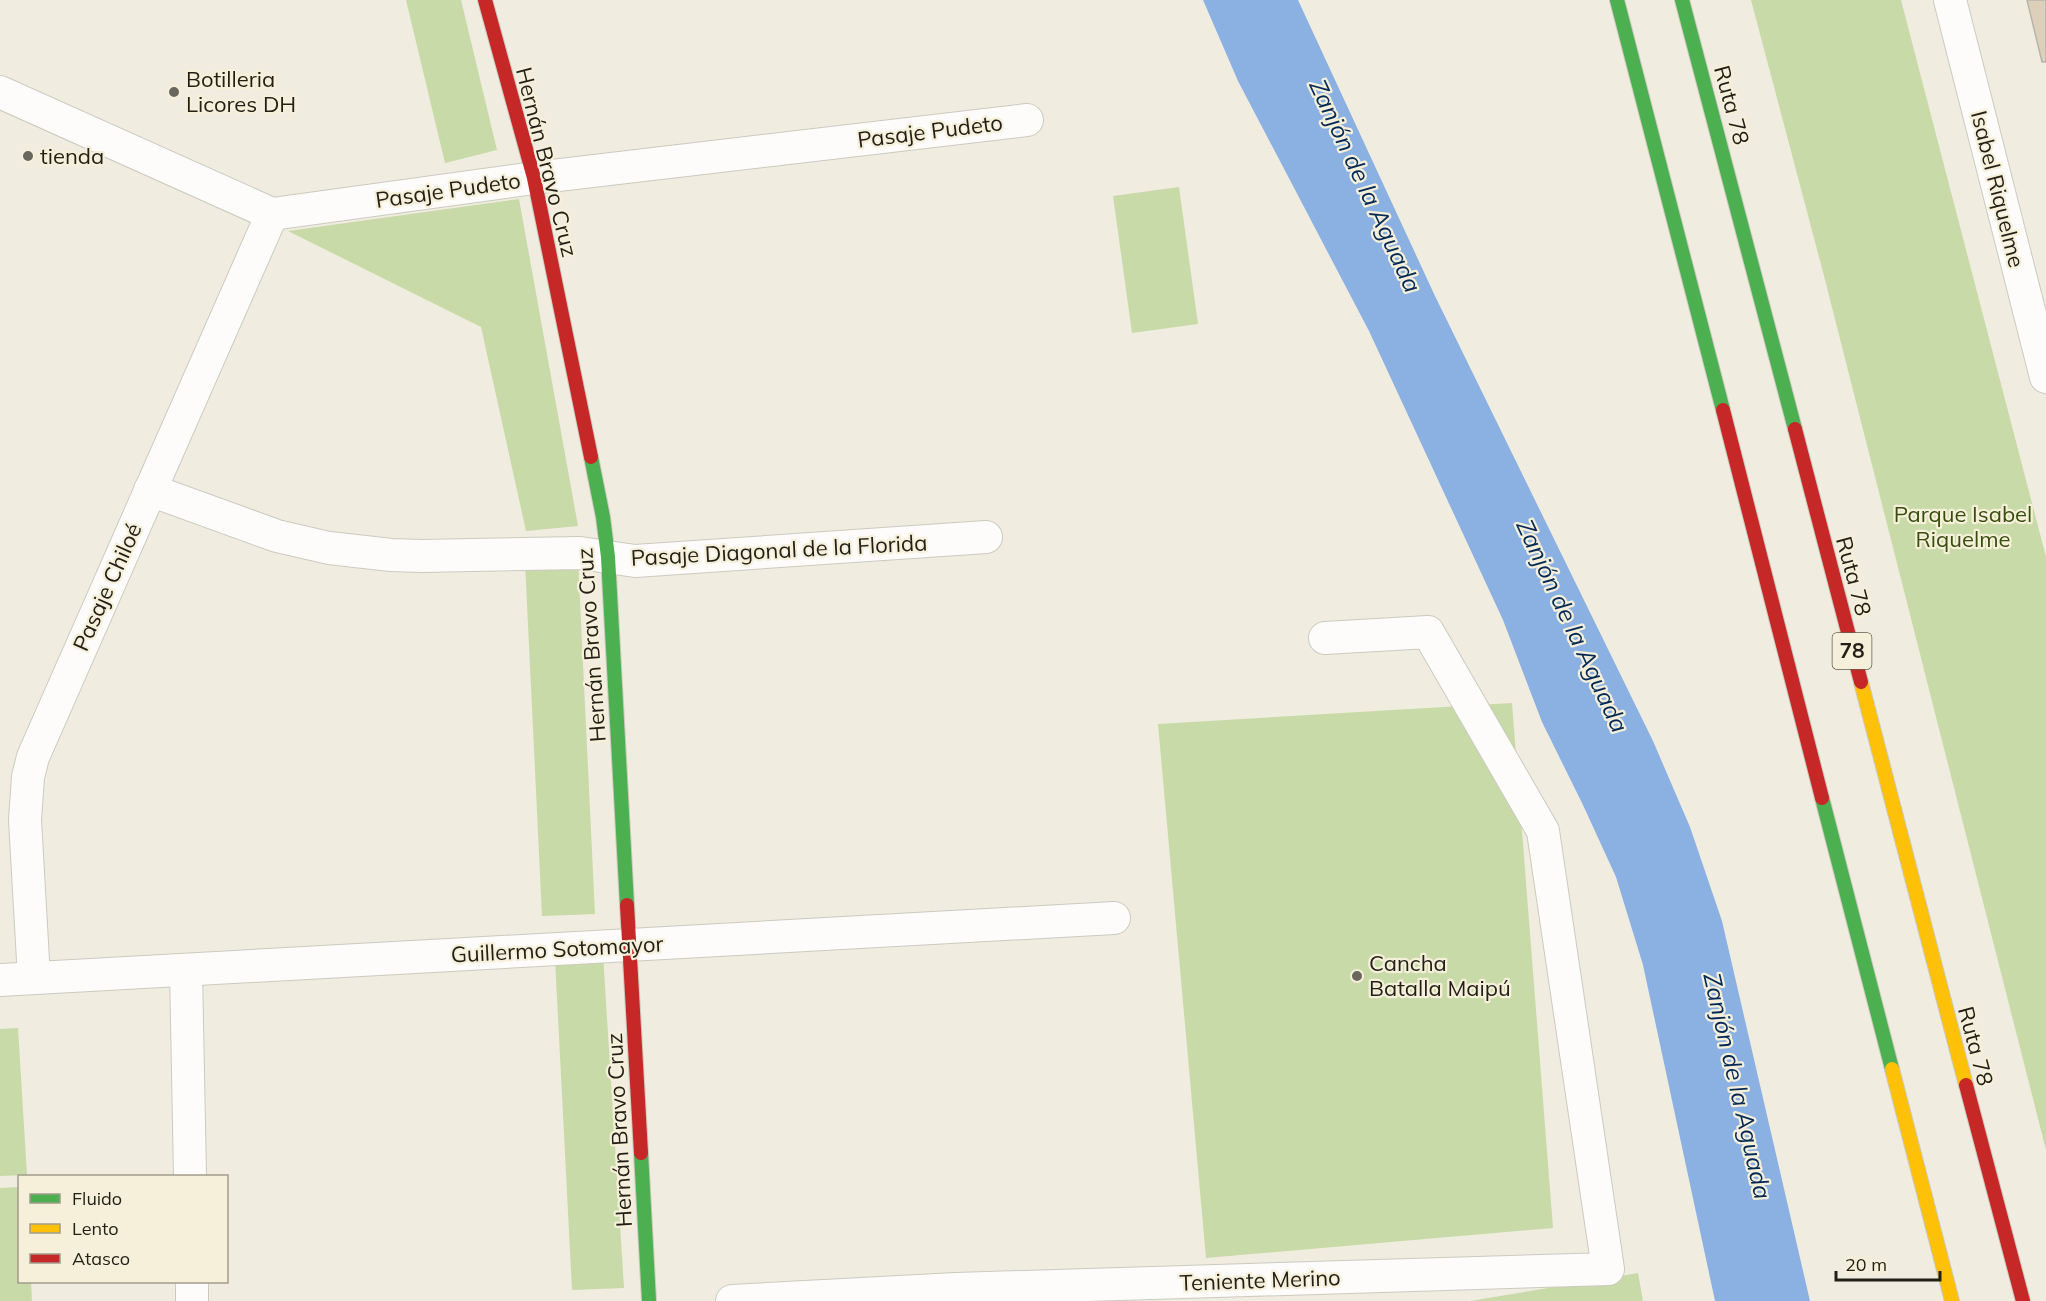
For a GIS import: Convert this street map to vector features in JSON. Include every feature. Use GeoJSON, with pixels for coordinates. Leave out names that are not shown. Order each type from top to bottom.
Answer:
{"type":"FeatureCollection","features":[{"type":"Feature","properties":{"kind":"main road","name":"Hernán Bravo Cruz"},"geometry":{"type":"LineString","coordinates":[[486,0],[534,178],[603,517],[608,557],[649,1301]]}},
{"type":"Feature","properties":{"kind":"main road"},"geometry":{"type":"LineString","coordinates":[[1617,0],[1952,1301]]}},
{"type":"Feature","properties":{"kind":"main road","name":"Ruta 78"},"geometry":{"type":"LineString","coordinates":[[1682,0],[2023,1301]]}},
{"type":"Feature","properties":{"kind":"street","name":"Isabel Riquelme"},"geometry":{"type":"LineString","coordinates":[[1950,0],[2046,377]]}},
{"type":"Feature","properties":{"kind":"street"},"geometry":{"type":"LineString","coordinates":[[0,92],[272,214]]}},
{"type":"Feature","properties":{"kind":"street","name":"Pasaje Pudeto"},"geometry":{"type":"LineString","coordinates":[[272,214],[534,178],[1027,120]]}},
{"type":"Feature","properties":{"kind":"street","name":"Pasaje Chiloé"},"geometry":{"type":"LineString","coordinates":[[34,978],[25,820],[28,777],[40,738],[272,214]]}},
{"type":"Feature","properties":{"kind":"street","name":"Pasaje Diagonal de la Florida"},"geometry":{"type":"LineString","coordinates":[[150,490],[278,536],[329,548],[391,555],[580,553],[635,561],[986,537]]}},
{"type":"Feature","properties":{"kind":"street","name":"Teniente Merino"},"geometry":{"type":"LineString","coordinates":[[732,1301],[1239,1291],[1608,1269],[1543,831],[1428,632],[1325,638]]}},
{"type":"Feature","properties":{"kind":"street","name":"Guillermo Sotomayor"},"geometry":{"type":"LineString","coordinates":[[0,980],[1114,918]]}},
{"type":"Feature","properties":{"kind":"street"},"geometry":{"type":"LineString","coordinates":[[186,970],[190,1175]]}},
{"type":"Feature","properties":{"kind":"street"},"geometry":{"type":"LineString","coordinates":[[192,1283],[192,1301]]}},
{"type":"Feature","properties":{"kind":"green space"},"geometry":{"type":"Polygon","coordinates":[[[406,0],[461,0],[497,150],[445,163],[406,0]]]}},
{"type":"Feature","properties":{"kind":"green space","name":"Parque Isabel Riquelme"},"geometry":{"type":"Polygon","coordinates":[[[1751,0],[1901,0],[2046,557],[2046,1150],[1823,272],[1751,0]]]}},
{"type":"Feature","properties":{"kind":"green space"},"geometry":{"type":"Polygon","coordinates":[[[1179,187],[1198,324],[1132,333],[1113,196],[1179,187]]]}},
{"type":"Feature","properties":{"kind":"green space"},"geometry":{"type":"Polygon","coordinates":[[[519,199],[578,526],[526,531],[481,327],[288,231],[519,199]]]}},
{"type":"Feature","properties":{"kind":"green space"},"geometry":{"type":"Polygon","coordinates":[[[578,559],[595,914],[542,916],[525,562],[578,559]]]}},
{"type":"Feature","properties":{"kind":"green space","name":"Cancha Batalla Maipú"},"geometry":{"type":"Polygon","coordinates":[[[1512,703],[1553,1228],[1206,1258],[1158,724],[1512,703]]]}},
{"type":"Feature","properties":{"kind":"green space"},"geometry":{"type":"Polygon","coordinates":[[[603,954],[624,1288],[572,1290],[555,959],[603,954]]]}},
{"type":"Feature","properties":{"kind":"green space"},"geometry":{"type":"Polygon","coordinates":[[[18,1028],[27,1175],[0,1176],[0,1029],[18,1028]]]}},
{"type":"Feature","properties":{"kind":"green space"},"geometry":{"type":"Polygon","coordinates":[[[18,1187],[18,1283],[31,1283],[32,1301],[0,1301],[0,1188],[18,1187]]]}},
{"type":"Feature","properties":{"kind":"green space"},"geometry":{"type":"Polygon","coordinates":[[[1638,1273],[1643,1301],[1470,1301],[1638,1273]]]}},
{"type":"Feature","properties":{"kind":"water","name":"Zanjón de la Aguada"},"geometry":{"type":"Polygon","coordinates":[[[1203,0],[1298,0],[1435,296],[1653,741],[1690,827],[1722,921],[1810,1301],[1715,1301],[1643,965],[1616,877],[1542,722],[1503,620],[1369,331],[1238,81],[1203,0]]]}},
{"type":"Feature","properties":{"kind":"building"},"geometry":{"type":"Polygon","coordinates":[[[2027,0],[2046,0],[2046,62],[2042,62],[2027,0]]]}},
{"type":"Feature","properties":{"kind":"traffic: fast"},"geometry":{"type":"LineString","coordinates":[[1617,0],[1723,410]]}},
{"type":"Feature","properties":{"kind":"traffic: fast"},"geometry":{"type":"LineString","coordinates":[[1682,0],[1795,429]]}},
{"type":"Feature","properties":{"kind":"traffic: fast"},"geometry":{"type":"LineString","coordinates":[[591,457],[608,557],[627,905]]}},
{"type":"Feature","properties":{"kind":"traffic: fast"},"geometry":{"type":"LineString","coordinates":[[1822,798],[1892,1069]]}},
{"type":"Feature","properties":{"kind":"traffic: fast"},"geometry":{"type":"LineString","coordinates":[[641,1153],[649,1301]]}},
{"type":"Feature","properties":{"kind":"traffic: slow"},"geometry":{"type":"LineString","coordinates":[[1861,682],[1966,1085]]}},
{"type":"Feature","properties":{"kind":"traffic: slow"},"geometry":{"type":"LineString","coordinates":[[1892,1069],[1952,1301]]}},
{"type":"Feature","properties":{"kind":"traffic: jam"},"geometry":{"type":"LineString","coordinates":[[485,0],[534,178],[591,457]]}},
{"type":"Feature","properties":{"kind":"traffic: jam"},"geometry":{"type":"LineString","coordinates":[[1723,410],[1822,798]]}},
{"type":"Feature","properties":{"kind":"traffic: jam"},"geometry":{"type":"LineString","coordinates":[[1795,429],[1861,682]]}},
{"type":"Feature","properties":{"kind":"traffic: jam"},"geometry":{"type":"LineString","coordinates":[[627,905],[641,1153]]}},
{"type":"Feature","properties":{"kind":"traffic: jam"},"geometry":{"type":"LineString","coordinates":[[1966,1085],[2023,1301]]}},
{"type":"Feature","properties":{"kind":"place","name":"Botilleria Licores DH"},"geometry":{"type":"Point","coordinates":[174,92]}},
{"type":"Feature","properties":{"kind":"place","name":"tienda"},"geometry":{"type":"Point","coordinates":[28,156]}},
{"type":"Feature","properties":{"kind":"place","name":"Cancha Batalla Maipú"},"geometry":{"type":"Point","coordinates":[1357,976]}}]}
